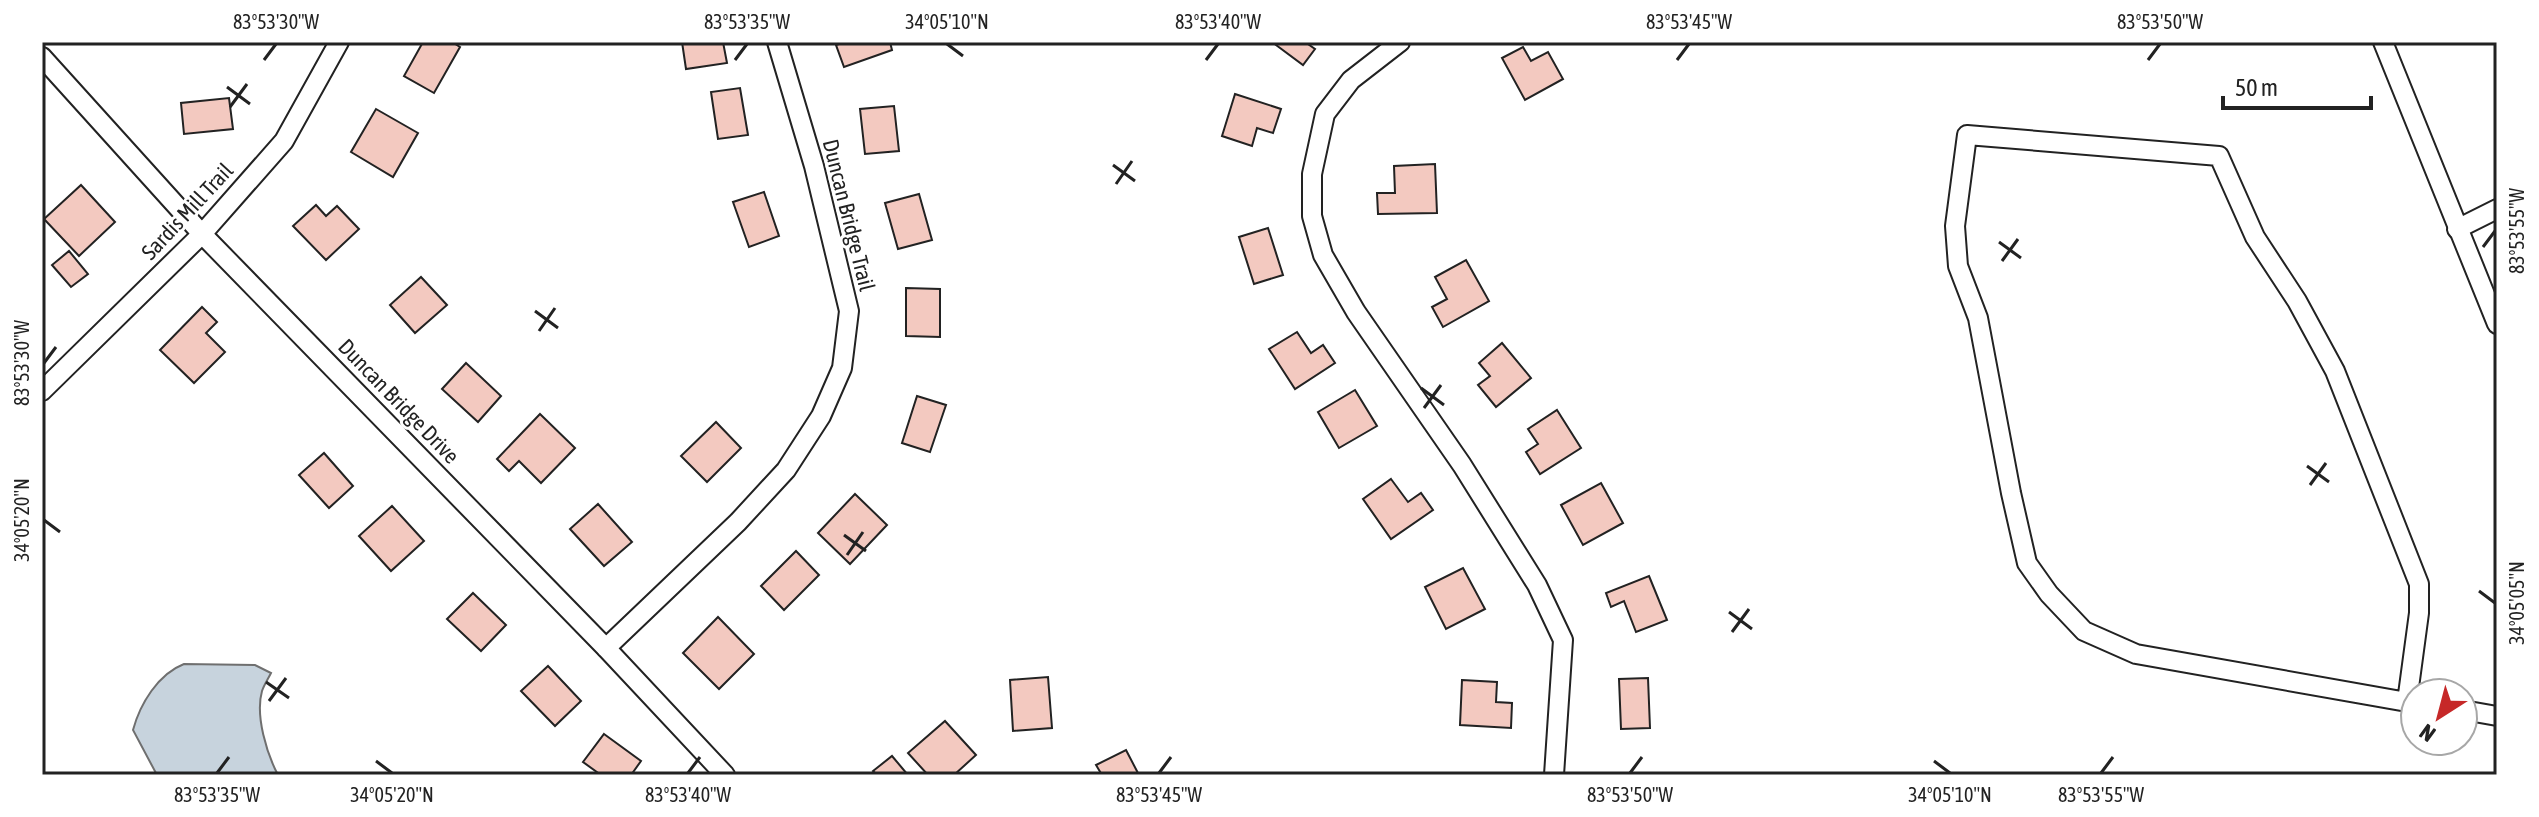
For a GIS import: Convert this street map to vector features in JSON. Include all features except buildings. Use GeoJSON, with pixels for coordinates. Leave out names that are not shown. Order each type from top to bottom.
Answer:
{"type":"FeatureCollection","features":[{"type":"Feature","properties":{"kind":"street","name":"Sardis Mill Trail"},"geometry":{"type":"LineString","coordinates":[[42,391],[202,234],[284,141],[339,42]]}},
{"type":"Feature","properties":{"kind":"street","name":"Duncan Bridge Trail"},"geometry":{"type":"LineString","coordinates":[[606,648],[738,522],[786,470],[821,416],[842,368],[849,311],[814,166],[777,42]]}},
{"type":"Feature","properties":{"kind":"street"},"geometry":{"type":"LineString","coordinates":[[1400,42],[1351,80],[1325,114],[1312,174],[1312,216],[1323,255],[1356,312],[1462,465],[1537,585],[1563,640],[1554,775]]}},
{"type":"Feature","properties":{"kind":"street"},"geometry":{"type":"LineString","coordinates":[[2383,42],[2497,324]]}},
{"type":"Feature","properties":{"kind":"street","name":"Duncan Bridge Drive"},"geometry":{"type":"LineString","coordinates":[[42,57],[202,234],[606,648],[725,775]]}},
{"type":"Feature","properties":{"kind":"street"},"geometry":{"type":"LineString","coordinates":[[1967,135],[2219,156],[2255,237],[2297,301],[2335,371],[2419,584],[2411,702],[2136,654],[2084,631],[2049,594],[2027,563],[1978,318],[1958,266],[1955,226],[1967,135]]}},
{"type":"Feature","properties":{"kind":"street"},"geometry":{"type":"LineString","coordinates":[[2457,229],[2497,209]]}},
{"type":"Feature","properties":{"kind":"shaded area"},"geometry":{"type":"Polygon","coordinates":[[[184,664],[255,665],[271,673],[262,691],[260,712],[266,746],[278,775],[157,775],[133,730],[151,691],[166,675],[184,664]]]}}]}
